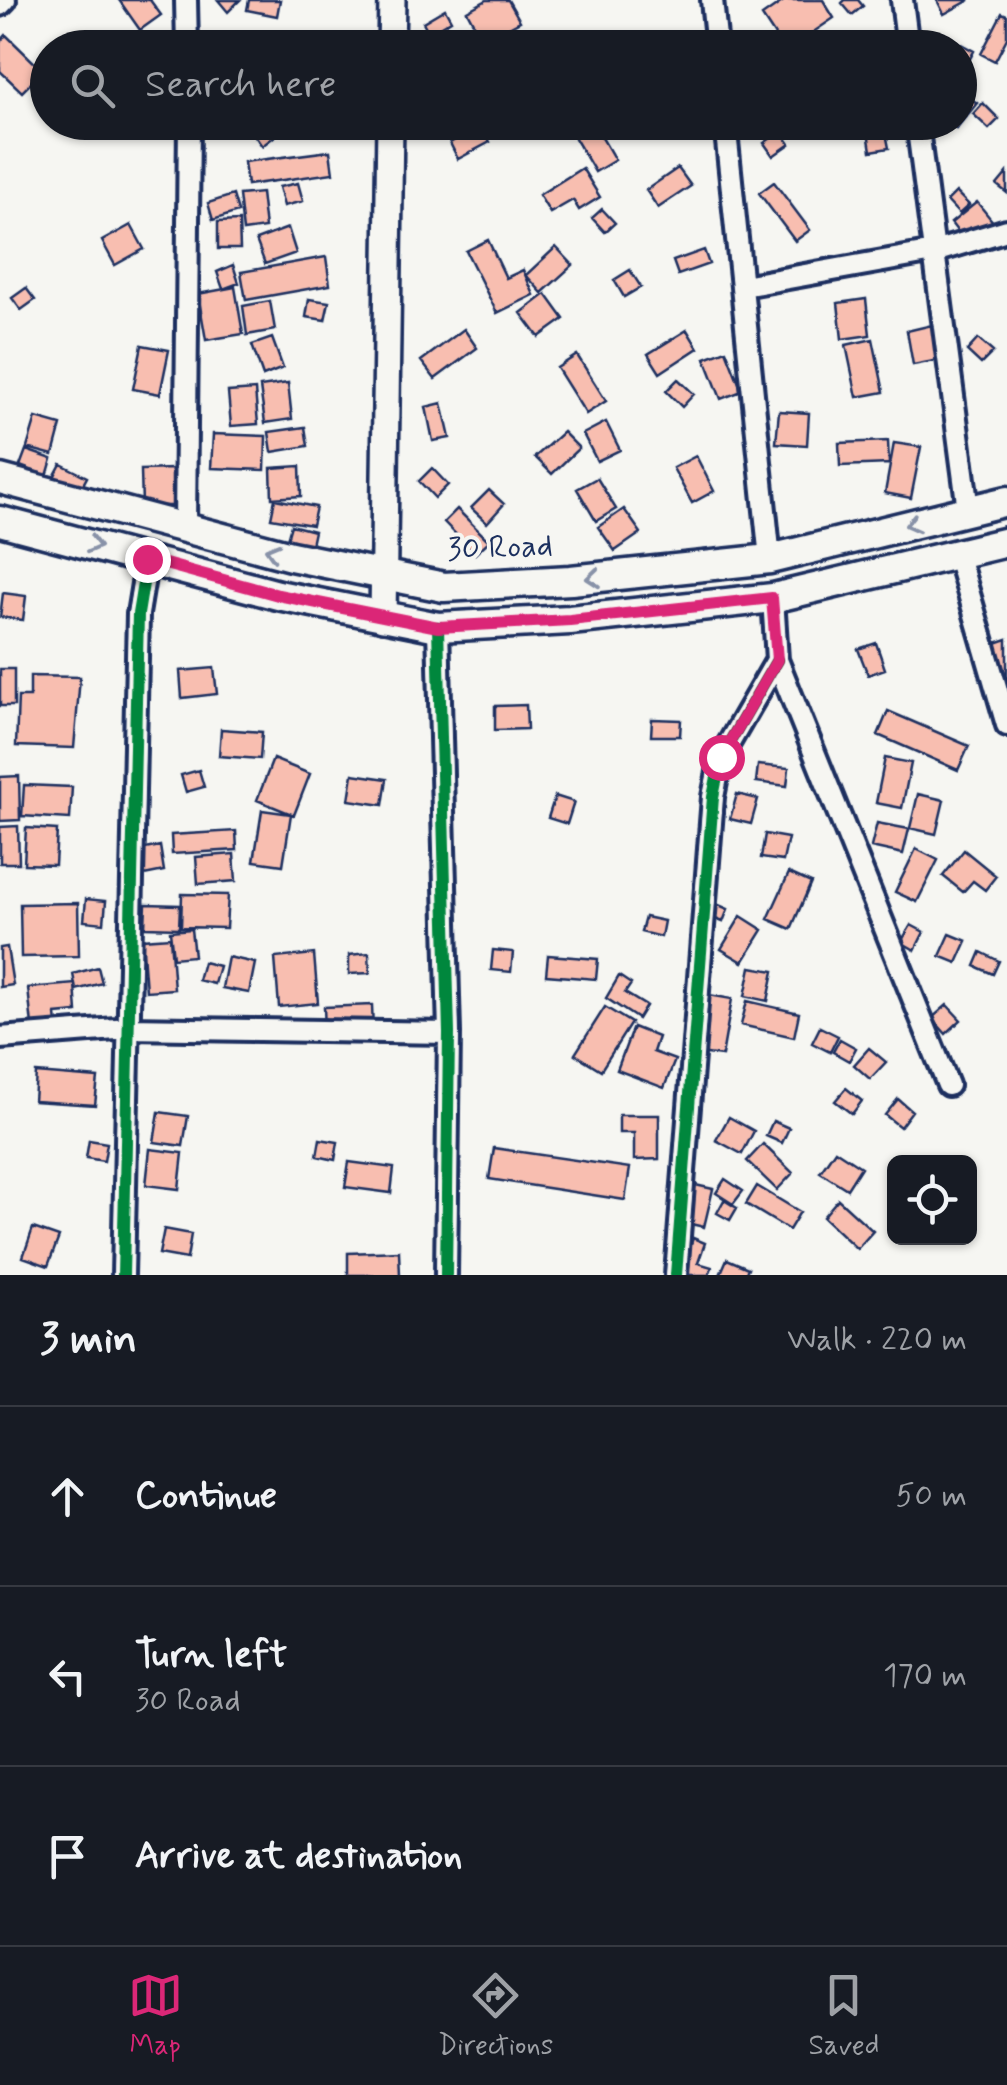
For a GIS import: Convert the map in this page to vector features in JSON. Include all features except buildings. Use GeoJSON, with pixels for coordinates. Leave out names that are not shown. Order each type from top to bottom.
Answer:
{"type":"FeatureCollection","features":[{"type":"Feature","properties":{"kind":"main road","name":"30 Road"},"geometry":{"type":"LineString","coordinates":[[0,479],[291,556],[444,587],[571,580],[770,558],[1007,500]]}},
{"type":"Feature","properties":{"kind":"main road"},"geometry":{"type":"LineString","coordinates":[[0,521],[278,595],[438,627],[570,620],[772,598],[1007,542]]}},
{"type":"Feature","properties":{"kind":"street"},"geometry":{"type":"LineString","coordinates":[[186,0],[187,30]]}},
{"type":"Feature","properties":{"kind":"street"},"geometry":{"type":"LineString","coordinates":[[391,30],[392,0]]}},
{"type":"Feature","properties":{"kind":"street"},"geometry":{"type":"LineString","coordinates":[[712,0],[715,30]]}},
{"type":"Feature","properties":{"kind":"street"},"geometry":{"type":"LineString","coordinates":[[902,0],[906,30]]}},
{"type":"Feature","properties":{"kind":"street"},"geometry":{"type":"LineString","coordinates":[[185,526],[189,140]]}},
{"type":"Feature","properties":{"kind":"street"},"geometry":{"type":"LineString","coordinates":[[383,618],[390,140]]}},
{"type":"Feature","properties":{"kind":"street"},"geometry":{"type":"LineString","coordinates":[[727,140],[770,558]]}},
{"type":"Feature","properties":{"kind":"street"},"geometry":{"type":"LineString","coordinates":[[919,140],[968,510]]}},
{"type":"Feature","properties":{"kind":"street"},"geometry":{"type":"LineString","coordinates":[[743,286],[934,252],[1007,230]]}},
{"type":"Feature","properties":{"kind":"street"},"geometry":{"type":"LineString","coordinates":[[958,556],[1007,725]]}},
{"type":"Feature","properties":{"kind":"street"},"geometry":{"type":"LineString","coordinates":[[123,1275],[138,614],[147,559]]}},
{"type":"Feature","properties":{"kind":"street"},"geometry":{"type":"LineString","coordinates":[[772,598],[777,660],[948,1085]]}},
{"type":"Feature","properties":{"kind":"street"},"geometry":{"type":"LineString","coordinates":[[438,627],[449,1033],[446,1275]]}},
{"type":"Feature","properties":{"kind":"street"},"geometry":{"type":"LineString","coordinates":[[676,1275],[712,797],[721,757],[777,660]]}},
{"type":"Feature","properties":{"kind":"street"},"geometry":{"type":"LineString","coordinates":[[0,1038],[129,1028],[449,1033]]}},
{"type":"Feature","properties":{"kind":"cycle path"},"geometry":{"type":"LineString","coordinates":[[123,1275],[138,614],[147,559]]}},
{"type":"Feature","properties":{"kind":"cycle path"},"geometry":{"type":"LineString","coordinates":[[438,627],[449,1033],[446,1275]]}},
{"type":"Feature","properties":{"kind":"cycle path"},"geometry":{"type":"LineString","coordinates":[[676,1275],[713,797],[721,757],[777,660]]}},
{"type":"Feature","properties":{"kind":"route"},"geometry":{"type":"LineString","coordinates":[[147,559],[278,595],[438,627],[570,620],[772,598],[777,660],[721,757]]}}]}
